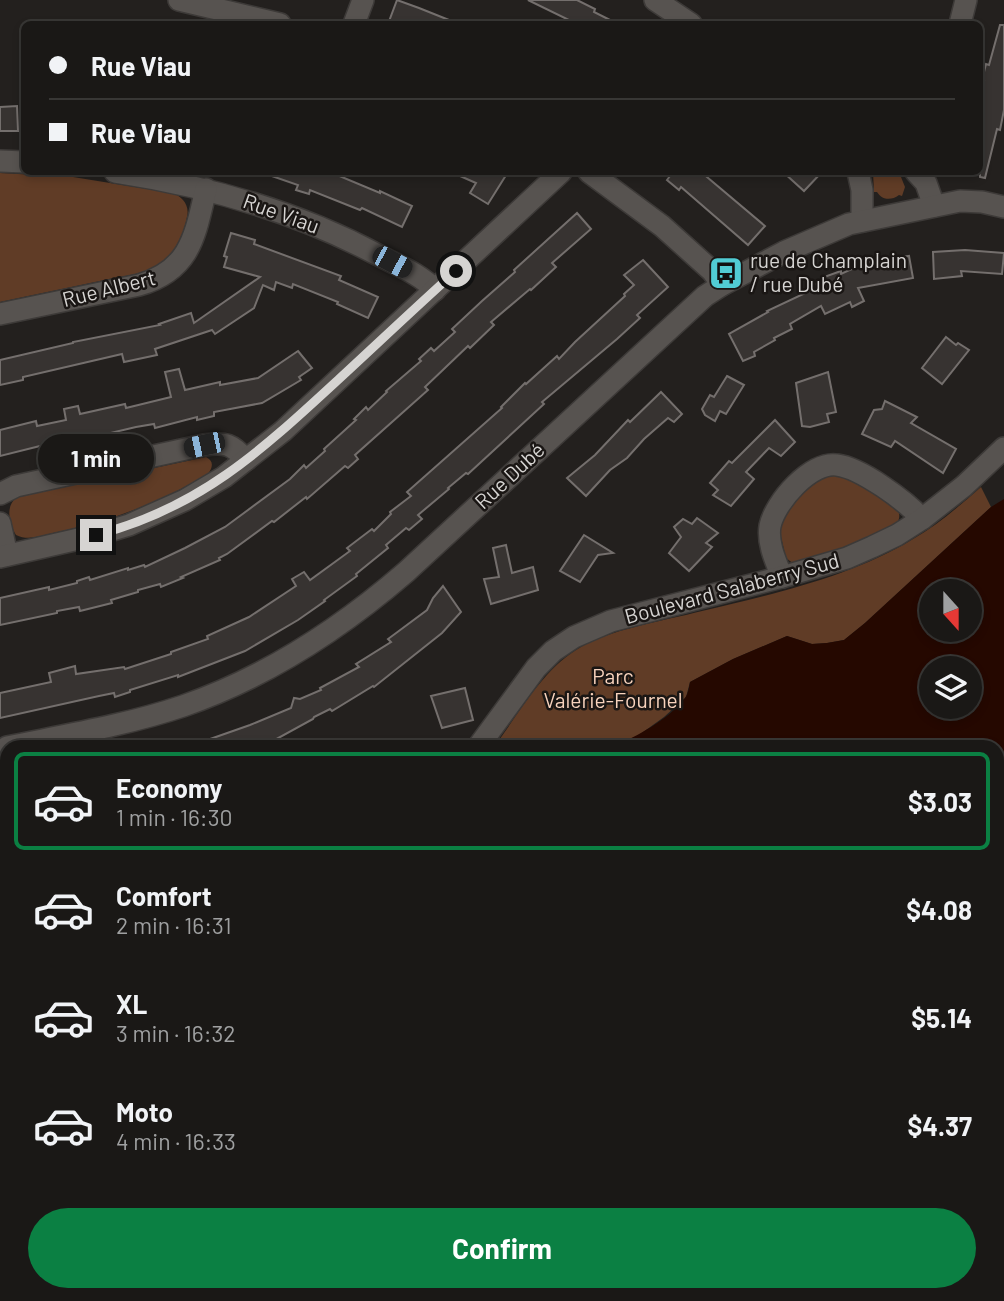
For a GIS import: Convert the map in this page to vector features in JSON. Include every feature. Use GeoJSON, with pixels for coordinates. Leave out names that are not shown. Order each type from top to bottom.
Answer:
{"type":"FeatureCollection","features":[{"type":"Feature","properties":{"kind":"street"},"geometry":{"type":"LineString","coordinates":[[179,0],[267,21]]}},
{"type":"Feature","properties":{"kind":"street"},"geometry":{"type":"LineString","coordinates":[[355,21],[363,0]]}},
{"type":"Feature","properties":{"kind":"street"},"geometry":{"type":"LineString","coordinates":[[654,0],[686,21]]}},
{"type":"Feature","properties":{"kind":"street"},"geometry":{"type":"LineString","coordinates":[[961,21],[966,0]]}},
{"type":"Feature","properties":{"kind":"street"},"geometry":{"type":"LineString","coordinates":[[0,161],[21,162]]}},
{"type":"Feature","properties":{"kind":"street","name":"Rue Viau"},"geometry":{"type":"LineString","coordinates":[[131,175],[206,189],[256,204],[369,250],[414,274],[435,290]]}},
{"type":"Feature","properties":{"kind":"street"},"geometry":{"type":"LineString","coordinates":[[0,523],[3,556],[129,525],[205,490],[283,431],[558,175]]}},
{"type":"Feature","properties":{"kind":"street"},"geometry":{"type":"LineString","coordinates":[[593,175],[662,226],[712,271],[723,285]]}},
{"type":"Feature","properties":{"kind":"street"},"geometry":{"type":"LineString","coordinates":[[859,175],[862,190],[862,221]]}},
{"type":"Feature","properties":{"kind":"street"},"geometry":{"type":"LineString","coordinates":[[919,175],[926,183],[934,206]]}},
{"type":"Feature","properties":{"kind":"street","name":"Rue Albert"},"geometry":{"type":"LineString","coordinates":[[0,314],[139,285],[167,274],[177,265],[192,239],[206,189]]}},
{"type":"Feature","properties":{"kind":"street","name":"Rue Dubé"},"geometry":{"type":"LineString","coordinates":[[40,740],[116,724],[181,706],[266,670],[320,638],[406,572],[705,296],[723,285],[809,240],[849,224],[971,201],[1004,207]]}},
{"type":"Feature","properties":{"kind":"street"},"geometry":{"type":"LineString","coordinates":[[0,494],[16,486],[204,445],[229,445],[239,451],[246,460]]}},
{"type":"Feature","properties":{"kind":"street","name":"Boulevard Salaberry Sud"},"geometry":{"type":"LineString","coordinates":[[483,740],[536,668],[553,651],[573,637],[611,621],[782,578],[861,552],[897,535],[922,519],[964,486],[1004,448]]}},
{"type":"Feature","properties":{"kind":"street"},"geometry":{"type":"LineString","coordinates":[[782,578],[769,538],[773,516],[791,489],[814,470],[838,465],[861,474],[896,495],[922,519]]}},
{"type":"Feature","properties":{"kind":"green space"},"geometry":{"type":"Polygon","coordinates":[[[0,173],[73,177],[172,193],[179,196],[186,205],[186,223],[171,254],[162,263],[132,275],[0,302],[0,173]]]}},
{"type":"Feature","properties":{"kind":"green space"},"geometry":{"type":"Polygon","coordinates":[[[873,175],[901,177],[905,187],[902,196],[887,199],[874,192],[873,175]]]}},
{"type":"Feature","properties":{"kind":"green space"},"geometry":{"type":"Polygon","coordinates":[[[206,457],[212,464],[208,474],[152,503],[114,517],[30,538],[16,535],[12,525],[9,514],[17,497],[206,457]]]}},
{"type":"Feature","properties":{"kind":"green space"},"geometry":{"type":"Polygon","coordinates":[[[827,475],[849,479],[888,501],[898,511],[897,525],[859,544],[794,564],[786,558],[781,537],[784,512],[808,486],[827,475]]]}},
{"type":"Feature","properties":{"kind":"green space","name":"Parc Valérie-Fournel"},"geometry":{"type":"Polygon","coordinates":[[[981,487],[991,507],[844,640],[812,644],[787,636],[733,659],[690,682],[686,697],[664,717],[628,740],[499,740],[552,670],[563,659],[589,643],[637,626],[783,591],[838,574],[890,552],[948,515],[981,487]]]}},
{"type":"Feature","properties":{"kind":"shaded area"},"geometry":{"type":"Polygon","coordinates":[[[1004,499],[1004,740],[627,740],[661,720],[678,706],[686,696],[690,682],[733,659],[787,636],[812,644],[844,640],[991,507],[1004,499]]]}},
{"type":"Feature","properties":{"kind":"building"},"geometry":{"type":"Polygon","coordinates":[[[397,0],[452,21],[389,21],[397,0]]]}},
{"type":"Feature","properties":{"kind":"building"},"geometry":{"type":"Polygon","coordinates":[[[528,0],[577,0],[612,21],[571,21],[528,0]]]}},
{"type":"Feature","properties":{"kind":"building"},"geometry":{"type":"Polygon","coordinates":[[[1000,25],[1004,25],[1004,110],[985,178],[980,177],[983,175],[983,76],[986,64],[989,65],[1000,25]]]}},
{"type":"Feature","properties":{"kind":"building"},"geometry":{"type":"Polygon","coordinates":[[[17,106],[18,131],[0,131],[0,107],[17,106]]]}},
{"type":"Feature","properties":{"kind":"building"},"geometry":{"type":"Polygon","coordinates":[[[269,175],[337,175],[412,206],[402,227],[362,208],[360,210],[310,190],[309,194],[296,190],[298,185],[269,175]]]}},
{"type":"Feature","properties":{"kind":"building"},"geometry":{"type":"Polygon","coordinates":[[[458,175],[506,175],[488,204],[470,193],[476,183],[458,175]]]}},
{"type":"Feature","properties":{"kind":"building"},"geometry":{"type":"Polygon","coordinates":[[[671,175],[705,175],[765,226],[748,245],[681,187],[679,190],[667,180],[671,175]]]}},
{"type":"Feature","properties":{"kind":"building"},"geometry":{"type":"Polygon","coordinates":[[[786,175],[819,175],[804,191],[786,175]]]}},
{"type":"Feature","properties":{"kind":"building"},"geometry":{"type":"Polygon","coordinates":[[[577,213],[591,229],[552,263],[556,267],[491,322],[494,325],[425,387],[428,390],[355,455],[358,459],[348,468],[345,466],[307,499],[306,497],[219,558],[220,560],[181,577],[183,578],[161,587],[160,584],[138,590],[111,600],[112,603],[80,611],[79,607],[57,611],[0,625],[0,598],[49,587],[49,590],[128,568],[145,567],[225,527],[290,479],[304,465],[306,468],[366,407],[368,410],[421,361],[419,359],[431,348],[434,351],[455,332],[452,329],[577,213]]]}},
{"type":"Feature","properties":{"kind":"building"},"geometry":{"type":"Polygon","coordinates":[[[231,233],[255,240],[254,244],[341,276],[339,280],[378,297],[368,318],[337,304],[338,302],[293,284],[292,288],[276,282],[274,290],[263,285],[254,308],[215,334],[212,330],[155,349],[157,355],[124,362],[122,354],[0,385],[0,360],[160,325],[191,313],[194,323],[260,277],[224,267],[227,257],[224,256],[231,233]]]}},
{"type":"Feature","properties":{"kind":"building"},"geometry":{"type":"Polygon","coordinates":[[[965,250],[1004,253],[1002,274],[961,271],[962,276],[934,279],[933,252],[965,250]]]}},
{"type":"Feature","properties":{"kind":"building"},"geometry":{"type":"Polygon","coordinates":[[[909,256],[913,278],[858,288],[864,301],[852,307],[850,302],[825,314],[821,306],[790,324],[792,329],[754,352],[755,356],[743,361],[729,334],[767,311],[814,289],[813,285],[825,280],[824,277],[841,271],[841,274],[867,262],[909,256]]]}},
{"type":"Feature","properties":{"kind":"building"},"geometry":{"type":"Polygon","coordinates":[[[643,260],[668,287],[637,315],[640,318],[542,402],[544,404],[468,474],[418,515],[422,519],[409,530],[406,528],[386,545],[388,548],[356,574],[357,576],[325,601],[245,651],[178,677],[130,690],[115,697],[114,693],[0,718],[0,693],[51,682],[49,673],[75,666],[76,674],[125,669],[171,654],[208,639],[207,636],[249,617],[296,586],[292,579],[304,572],[310,580],[350,551],[347,548],[372,529],[374,531],[390,512],[411,496],[407,492],[502,408],[525,383],[557,356],[559,359],[625,296],[634,285],[624,275],[643,260]]]}},
{"type":"Feature","properties":{"kind":"building"},"geometry":{"type":"Polygon","coordinates":[[[946,337],[969,350],[942,384],[922,368],[946,337]]]}},
{"type":"Feature","properties":{"kind":"building"},"geometry":{"type":"Polygon","coordinates":[[[298,351],[312,368],[299,377],[301,380],[262,403],[214,412],[214,416],[197,420],[197,417],[155,428],[154,424],[136,427],[85,441],[53,447],[52,443],[0,456],[0,430],[36,421],[37,426],[66,420],[64,409],[78,406],[80,414],[125,404],[126,408],[171,397],[165,372],[179,369],[185,390],[220,382],[220,385],[258,378],[298,351]]]}},
{"type":"Feature","properties":{"kind":"building"},"geometry":{"type":"Polygon","coordinates":[[[828,372],[836,412],[827,414],[829,422],[810,427],[802,426],[796,383],[828,372]]]}},
{"type":"Feature","properties":{"kind":"building"},"geometry":{"type":"Polygon","coordinates":[[[727,376],[744,385],[726,414],[720,411],[715,421],[705,415],[702,409],[710,395],[714,397],[727,376]]]}},
{"type":"Feature","properties":{"kind":"building"},"geometry":{"type":"Polygon","coordinates":[[[661,392],[682,414],[674,422],[668,418],[627,458],[610,470],[586,496],[567,478],[661,392]]]}},
{"type":"Feature","properties":{"kind":"building"},"geometry":{"type":"Polygon","coordinates":[[[885,401],[917,417],[911,423],[956,449],[943,473],[895,441],[891,447],[862,434],[874,410],[882,409],[885,401]]]}},
{"type":"Feature","properties":{"kind":"building"},"geometry":{"type":"Polygon","coordinates":[[[775,420],[795,442],[781,456],[769,448],[746,472],[754,479],[731,506],[713,495],[718,490],[710,483],[729,461],[732,463],[775,420]]]}},
{"type":"Feature","properties":{"kind":"building"},"geometry":{"type":"Polygon","coordinates":[[[697,518],[718,533],[706,543],[712,547],[689,571],[669,553],[681,537],[674,527],[683,519],[692,524],[697,518]]]}},
{"type":"Feature","properties":{"kind":"building"},"geometry":{"type":"Polygon","coordinates":[[[584,535],[613,553],[598,555],[580,582],[560,571],[584,535]]]}},
{"type":"Feature","properties":{"kind":"building"},"geometry":{"type":"Polygon","coordinates":[[[506,545],[512,573],[533,567],[538,590],[491,604],[484,579],[499,577],[493,548],[506,545]]]}},
{"type":"Feature","properties":{"kind":"building"},"geometry":{"type":"Polygon","coordinates":[[[443,586],[461,612],[442,633],[374,687],[275,740],[207,740],[291,708],[294,698],[300,699],[321,690],[320,688],[359,667],[356,664],[391,642],[388,639],[427,610],[443,586]]]}},
{"type":"Feature","properties":{"kind":"building"},"geometry":{"type":"Polygon","coordinates":[[[465,688],[473,720],[442,728],[431,696],[465,688]]]}},
{"type":"Feature","properties":{"kind":"place","name":"rue de Champlain / rue Dubé"},"geometry":{"type":"Point","coordinates":[726,273]}},
{"type":"Feature","properties":{"kind":"route"},"geometry":{"type":"LineString","coordinates":[[96,535],[168,509],[224,477],[283,431],[456,271]]}}]}
